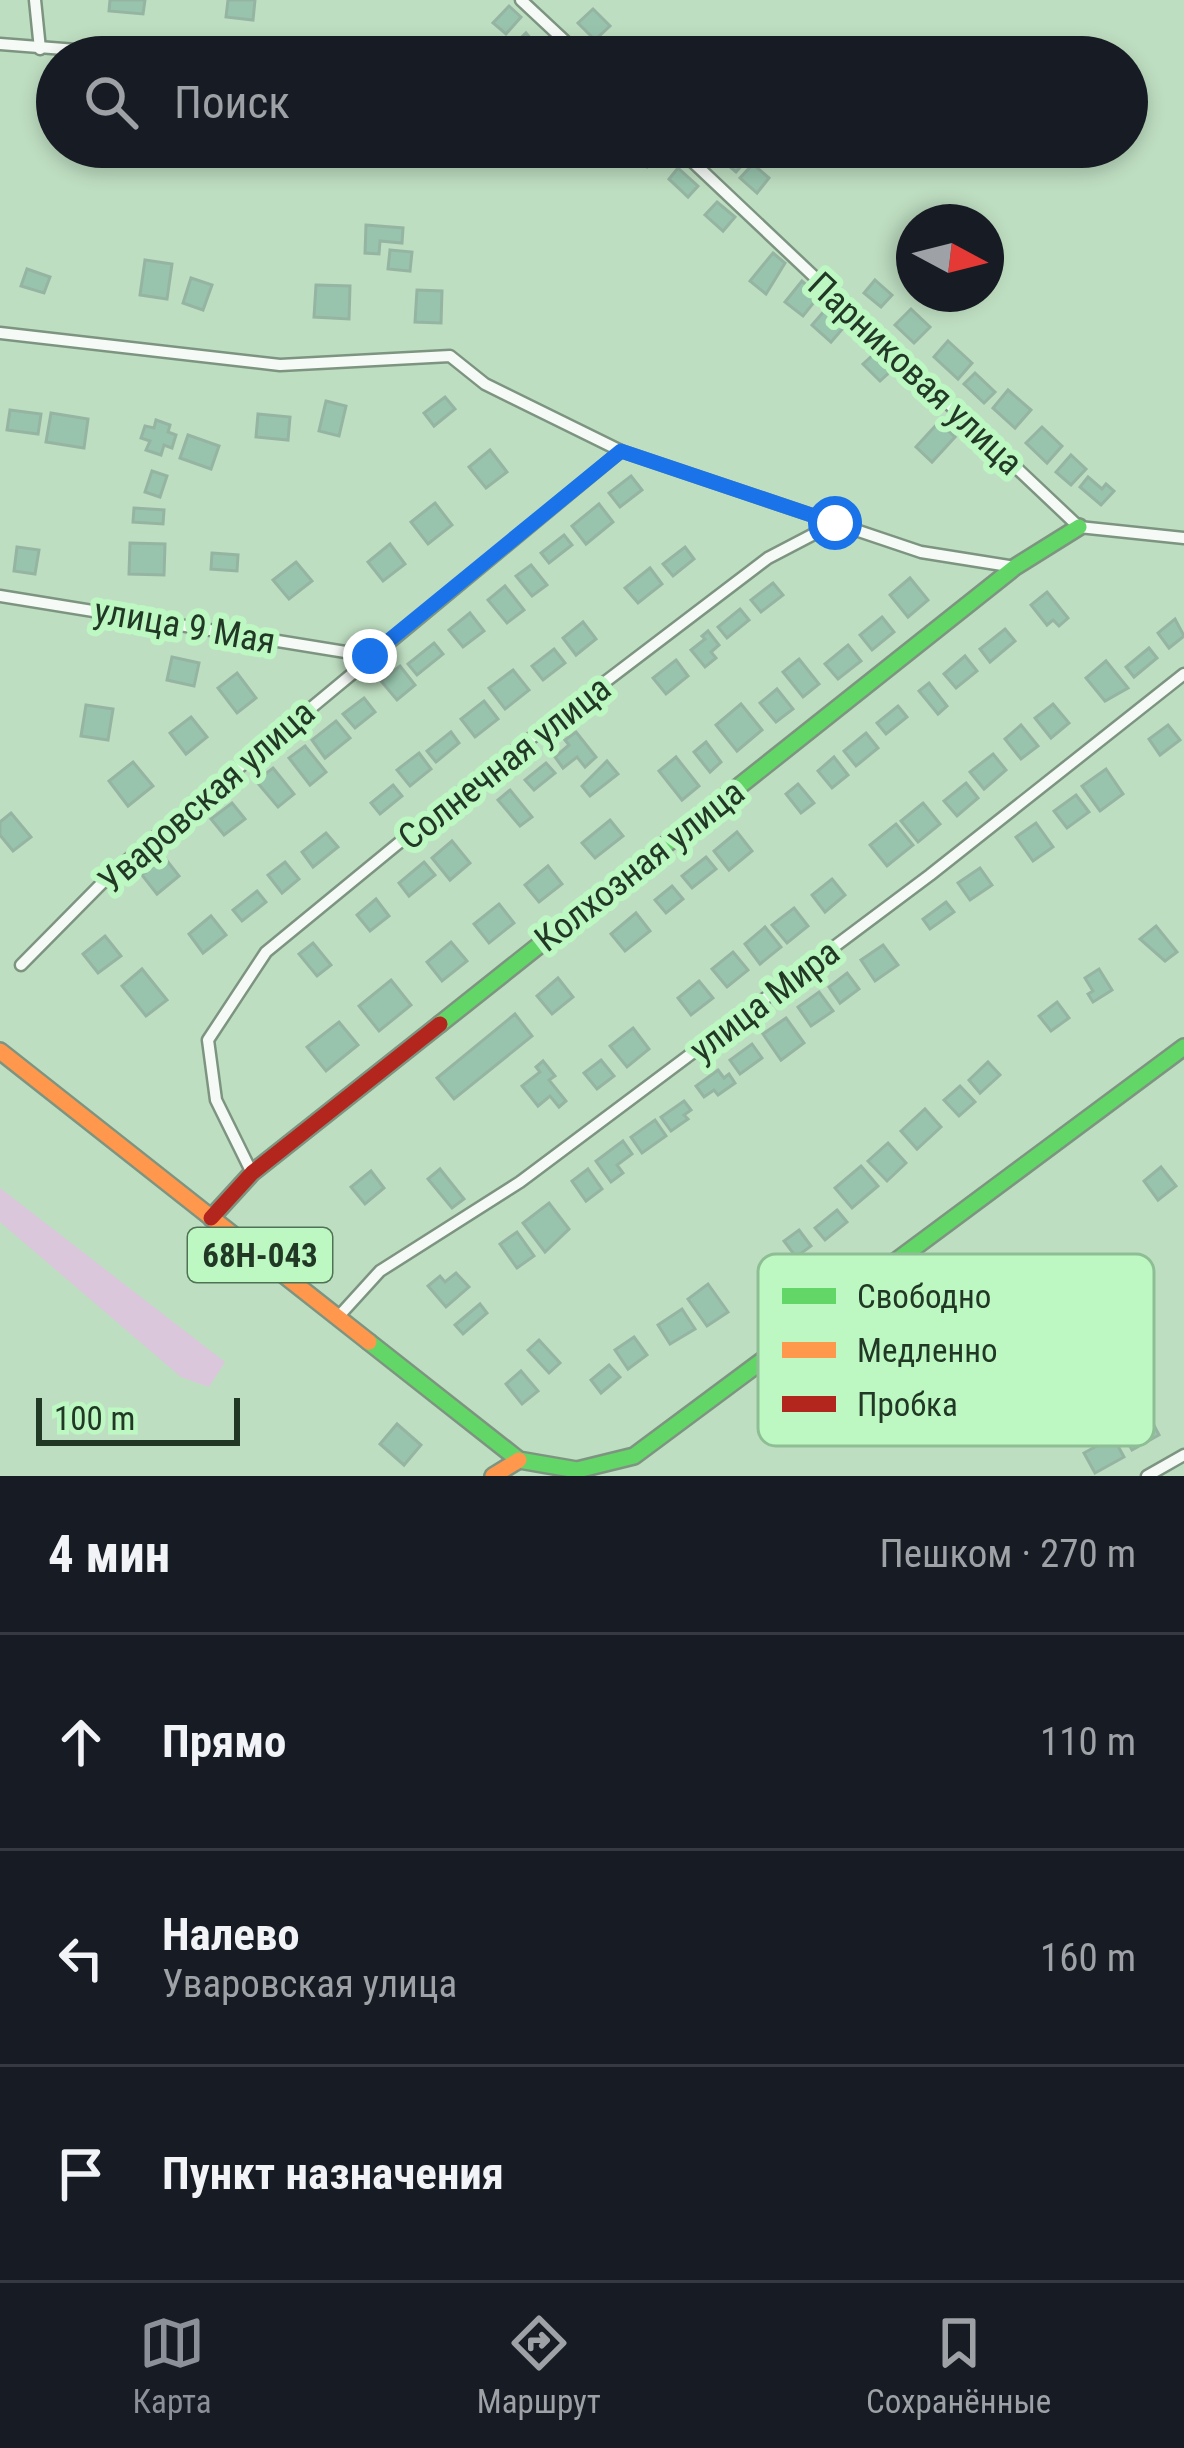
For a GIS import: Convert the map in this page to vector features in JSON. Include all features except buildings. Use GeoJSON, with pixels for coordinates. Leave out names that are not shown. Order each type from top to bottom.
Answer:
{"type":"FeatureCollection","features":[{"type":"Feature","properties":{"kind":"main road","name":"Колхозная улица"},"geometry":{"type":"LineString","coordinates":[[211,1218],[252,1173],[1015,567],[1079,527]]}},
{"type":"Feature","properties":{"kind":"main road"},"geometry":{"type":"LineString","coordinates":[[906,1254],[1184,1047]]}},
{"type":"Feature","properties":{"kind":"main road","name":"68Н-043"},"geometry":{"type":"LineString","coordinates":[[0,1051],[519,1460]]}},
{"type":"Feature","properties":{"kind":"main road"},"geometry":{"type":"LineString","coordinates":[[493,1476],[519,1460],[552,1475],[581,1473],[634,1456],[758,1364]]}},
{"type":"Feature","properties":{"kind":"street"},"geometry":{"type":"LineString","coordinates":[[35,0],[39,36]]}},
{"type":"Feature","properties":{"kind":"street"},"geometry":{"type":"LineString","coordinates":[[521,0],[560,36]]}},
{"type":"Feature","properties":{"kind":"street"},"geometry":{"type":"LineString","coordinates":[[0,44],[36,48]]}},
{"type":"Feature","properties":{"kind":"street","name":"Парниковая улица"},"geometry":{"type":"LineString","coordinates":[[699,168],[1079,527]]}},
{"type":"Feature","properties":{"kind":"street"},"geometry":{"type":"LineString","coordinates":[[0,333],[280,365],[450,356],[485,384],[621,451],[921,552],[1015,567]]}},
{"type":"Feature","properties":{"kind":"street","name":"Уваровская улица"},"geometry":{"type":"LineString","coordinates":[[21,965],[113,872],[621,451]]}},
{"type":"Feature","properties":{"kind":"street","name":"Солнечная улица"},"geometry":{"type":"LineString","coordinates":[[252,1173],[216,1100],[208,1040],[266,952],[467,787],[768,558],[835,523]]}},
{"type":"Feature","properties":{"kind":"street"},"geometry":{"type":"LineString","coordinates":[[1079,527],[1184,538]]}},
{"type":"Feature","properties":{"kind":"street","name":"улица 9 Мая"},"geometry":{"type":"LineString","coordinates":[[0,596],[370,656]]}},
{"type":"Feature","properties":{"kind":"street","name":"улица Мира"},"geometry":{"type":"LineString","coordinates":[[339,1316],[380,1271],[520,1182],[930,875],[1184,674]]}},
{"type":"Feature","properties":{"kind":"street"},"geometry":{"type":"LineString","coordinates":[[1147,1476],[1184,1455]]}},
{"type":"Feature","properties":{"kind":"shaded area"},"geometry":{"type":"Polygon","coordinates":[[[0,1188],[225,1362],[209,1387],[181,1377],[0,1222],[0,1188]]]}},
{"type":"Feature","properties":{"kind":"traffic: fast"},"geometry":{"type":"LineString","coordinates":[[440,1024],[1015,567],[1079,527]]}},
{"type":"Feature","properties":{"kind":"traffic: fast"},"geometry":{"type":"LineString","coordinates":[[906,1254],[1184,1047]]}},
{"type":"Feature","properties":{"kind":"traffic: fast"},"geometry":{"type":"LineString","coordinates":[[369,1342],[519,1460],[577,1470],[634,1456],[758,1364]]}},
{"type":"Feature","properties":{"kind":"traffic: slow"},"geometry":{"type":"LineString","coordinates":[[0,1051],[369,1342]]}},
{"type":"Feature","properties":{"kind":"traffic: slow"},"geometry":{"type":"LineString","coordinates":[[493,1476],[519,1460]]}},
{"type":"Feature","properties":{"kind":"traffic: jam"},"geometry":{"type":"LineString","coordinates":[[211,1218],[252,1173],[440,1024]]}},
{"type":"Feature","properties":{"kind":"route"},"geometry":{"type":"LineString","coordinates":[[370,656],[621,451],[835,523]]}}]}
